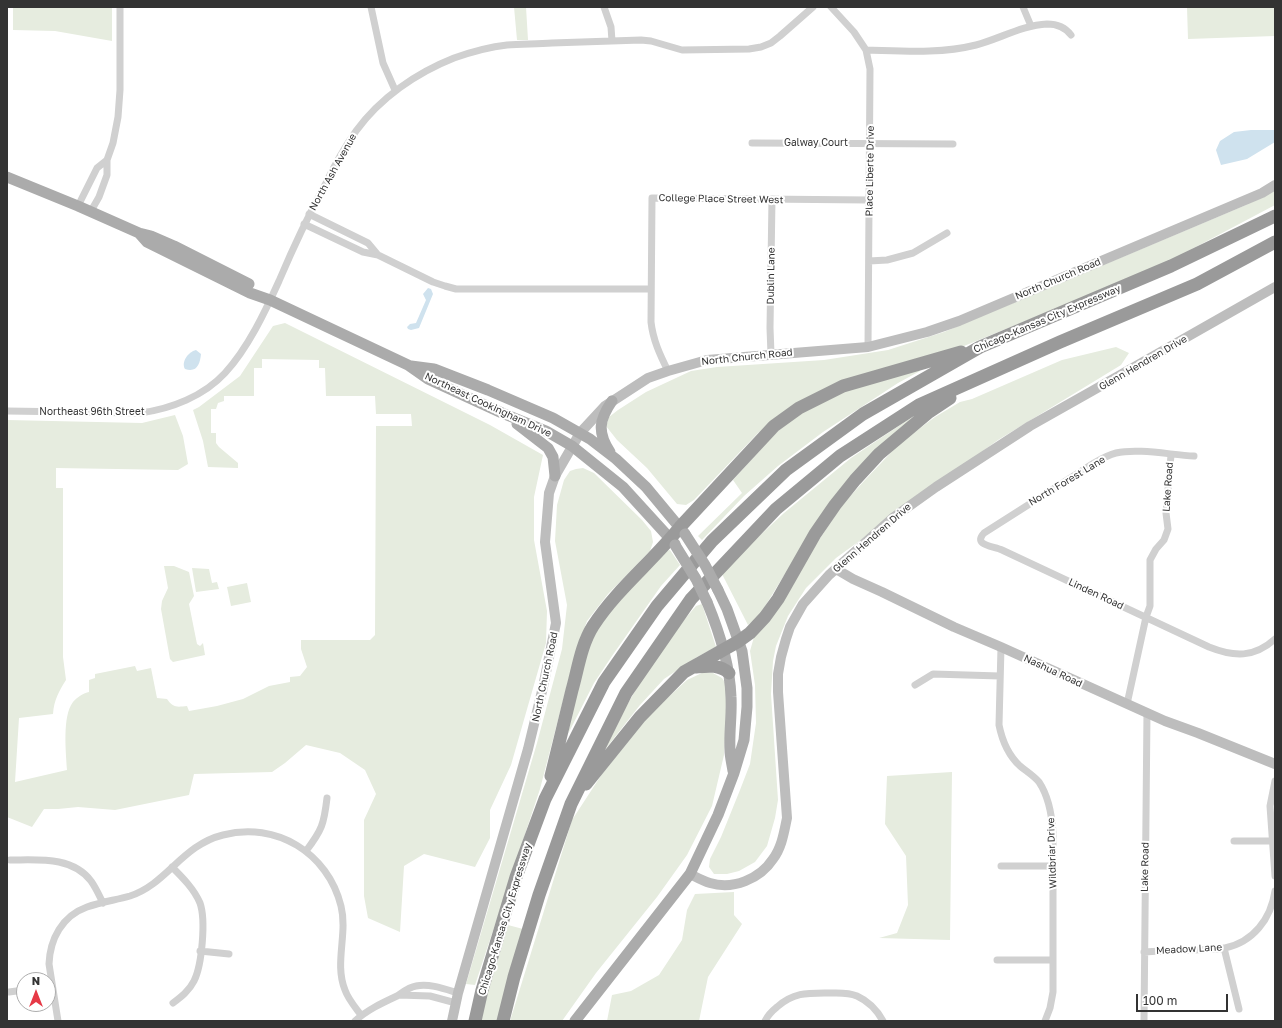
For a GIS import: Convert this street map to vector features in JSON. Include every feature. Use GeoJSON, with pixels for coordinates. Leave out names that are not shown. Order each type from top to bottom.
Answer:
{"type":"FeatureCollection","features":[{"type":"Feature","properties":{"kind":"highway","name":"Chicago-Kansas City Expressway"},"geometry":{"type":"LineString","coordinates":[[475,1021],[482,990],[516,877],[545,799],[604,682],[657,606],[712,541],[786,470],[863,414],[980,347],[1171,266],[1275,216]]}},
{"type":"Feature","properties":{"kind":"highway"},"geometry":{"type":"LineString","coordinates":[[503,1021],[514,977],[539,895],[571,804],[626,693],[691,599],[776,509],[840,456],[919,405],[1197,284],[1275,242]]}},
{"type":"Feature","properties":{"kind":"highway"},"geometry":{"type":"LineString","coordinates":[[545,799],[585,643],[592,627],[611,601],[673,542],[774,426],[799,408],[843,386],[980,347]]}},
{"type":"Feature","properties":{"kind":"highway"},"geometry":{"type":"LineString","coordinates":[[571,804],[640,717],[684,672],[750,633],[765,617],[778,599],[834,505],[879,454],[929,412],[980,378]]}},
{"type":"Feature","properties":{"kind":"highway"},"geometry":{"type":"LineString","coordinates":[[692,668],[714,666],[721,667],[728,673]]}},
{"type":"Feature","properties":{"kind":"main road","name":"Northeast Cookingham Drive"},"geometry":{"type":"LineString","coordinates":[[7,177],[174,246],[255,287],[270,300],[408,365],[428,379],[546,431],[572,446],[623,487],[673,542],[696,579],[713,616],[728,673],[731,697],[730,751],[734,773]]}},
{"type":"Feature","properties":{"kind":"main road","name":"Northeast Cookingham Drive"},"geometry":{"type":"LineString","coordinates":[[408,365],[434,369],[552,418],[590,439],[612,456],[646,487],[682,531],[705,565],[728,609],[745,666],[748,707],[744,740],[734,773],[718,815],[690,874],[575,1021]]}},
{"type":"Feature","properties":{"kind":"main road"},"geometry":{"type":"LineString","coordinates":[[612,402],[604,414],[601,434],[604,443],[612,456]]}},
{"type":"Feature","properties":{"kind":"main road"},"geometry":{"type":"LineString","coordinates":[[502,412],[548,448],[553,457],[555,476]]}},
{"type":"Feature","properties":{"kind":"street"},"geometry":{"type":"LineString","coordinates":[[91,211],[99,197],[107,174],[107,160],[113,143],[118,117],[120,90],[120,7]]}},
{"type":"Feature","properties":{"kind":"street"},"geometry":{"type":"LineString","coordinates":[[371,7],[382,63],[395,90]]}},
{"type":"Feature","properties":{"kind":"street"},"geometry":{"type":"LineString","coordinates":[[604,7],[611,27],[612,41]]}},
{"type":"Feature","properties":{"kind":"street","name":"North Ash Avenue"},"geometry":{"type":"LineString","coordinates":[[270,300],[309,214],[342,152],[356,130],[395,90],[426,72],[453,59],[480,50],[506,45],[641,40],[682,50],[750,49],[766,45],[780,36],[813,7]]}},
{"type":"Feature","properties":{"kind":"street","name":"Place Liberte Drive"},"geometry":{"type":"LineString","coordinates":[[831,7],[854,32],[866,50],[870,69],[868,347]]}},
{"type":"Feature","properties":{"kind":"street"},"geometry":{"type":"LineString","coordinates":[[1024,7],[1031,26]]}},
{"type":"Feature","properties":{"kind":"street"},"geometry":{"type":"LineString","coordinates":[[866,50],[923,52],[955,49],[995,39],[1039,24],[1055,24],[1067,30],[1071,34]]}},
{"type":"Feature","properties":{"kind":"street","name":"Galway Court"},"geometry":{"type":"LineString","coordinates":[[752,143],[953,144]]}},
{"type":"Feature","properties":{"kind":"street"},"geometry":{"type":"LineString","coordinates":[[78,206],[97,168],[107,160]]}},
{"type":"Feature","properties":{"kind":"street","name":"North Church Road"},"geometry":{"type":"LineString","coordinates":[[452,1021],[458,993],[528,749],[556,623],[545,542],[549,492],[555,476],[580,433],[605,406],[648,378],[707,360],[868,347],[927,332],[959,321],[1262,193],[1275,185]]}},
{"type":"Feature","properties":{"kind":"street","name":"College Place Street West"},"geometry":{"type":"LineString","coordinates":[[668,371],[657,348],[653,334],[650,308],[652,198],[869,200]]}},
{"type":"Feature","properties":{"kind":"street","name":"Dublin Lane"},"geometry":{"type":"LineString","coordinates":[[771,354],[772,199]]}},
{"type":"Feature","properties":{"kind":"street"},"geometry":{"type":"LineString","coordinates":[[309,214],[368,243],[378,255]]}},
{"type":"Feature","properties":{"kind":"street"},"geometry":{"type":"LineString","coordinates":[[304,224],[363,252],[378,255],[444,286],[456,288],[651,289]]}},
{"type":"Feature","properties":{"kind":"street"},"geometry":{"type":"LineString","coordinates":[[869,261],[887,260],[913,253],[947,233]]}},
{"type":"Feature","properties":{"kind":"street","name":"Glenn Hendren Drive"},"geometry":{"type":"LineString","coordinates":[[690,874],[710,883],[722,885],[743,882],[754,877],[765,869],[774,859],[779,848],[784,836],[787,818],[778,674],[781,657],[790,627],[796,615],[812,593],[836,569],[894,517],[990,451],[1030,426],[1275,287]]}},
{"type":"Feature","properties":{"kind":"street","name":"Northeast 96th Street"},"geometry":{"type":"LineString","coordinates":[[7,411],[128,414],[154,411],[179,404],[204,390],[225,374],[248,340],[270,300]]}},
{"type":"Feature","properties":{"kind":"street","name":"North Forest Lane"},"geometry":{"type":"LineString","coordinates":[[983,544],[981,536],[984,533],[1105,457],[1131,451],[1194,456]]}},
{"type":"Feature","properties":{"kind":"street","name":"Lake Road"},"geometry":{"type":"LineString","coordinates":[[1127,704],[1146,617],[1150,606],[1150,560],[1156,549],[1164,540],[1168,529],[1166,513],[1171,454]]}},
{"type":"Feature","properties":{"kind":"street","name":"Linden Road"},"geometry":{"type":"LineString","coordinates":[[983,544],[1002,550],[1209,647],[1225,653],[1246,653],[1261,650],[1275,639]]}},
{"type":"Feature","properties":{"kind":"street","name":"Nashua Road"},"geometry":{"type":"LineString","coordinates":[[836,569],[853,579],[954,627],[1127,704],[1275,764]]}},
{"type":"Feature","properties":{"kind":"street","name":"Wildbriar Drive"},"geometry":{"type":"LineString","coordinates":[[1001,647],[1000,732],[1010,753],[1019,764],[1038,781],[1047,799],[1052,822],[1052,1000],[1045,1021]]}},
{"type":"Feature","properties":{"kind":"street"},"geometry":{"type":"LineString","coordinates":[[915,685],[933,674],[1000,676]]}},
{"type":"Feature","properties":{"kind":"street","name":"Lake Road"},"geometry":{"type":"LineString","coordinates":[[1144,1021],[1147,712]]}},
{"type":"Feature","properties":{"kind":"street"},"geometry":{"type":"LineString","coordinates":[[1275,780],[1270,806],[1275,876]]}},
{"type":"Feature","properties":{"kind":"street"},"geometry":{"type":"LineString","coordinates":[[306,851],[317,837],[321,829],[324,820],[326,798]]}},
{"type":"Feature","properties":{"kind":"street"},"geometry":{"type":"LineString","coordinates":[[50,972],[51,946],[58,930],[64,922],[86,907],[135,894],[145,889],[154,883],[193,848],[222,835],[233,832],[256,832],[271,834],[287,840],[306,851],[329,876],[341,907],[343,919],[340,972],[342,981],[349,998],[361,1015]]}},
{"type":"Feature","properties":{"kind":"street"},"geometry":{"type":"LineString","coordinates":[[1234,841],[1272,841]]}},
{"type":"Feature","properties":{"kind":"street"},"geometry":{"type":"LineString","coordinates":[[10,860],[52,861],[69,864],[78,869],[90,880],[96,888],[103,903]]}},
{"type":"Feature","properties":{"kind":"street"},"geometry":{"type":"LineString","coordinates":[[1001,866],[1053,866]]}},
{"type":"Feature","properties":{"kind":"street"},"geometry":{"type":"LineString","coordinates":[[172,867],[191,887],[200,903],[203,921],[200,964],[193,982],[181,997],[173,1003]]}},
{"type":"Feature","properties":{"kind":"street","name":"Meadow Lane"},"geometry":{"type":"LineString","coordinates":[[1144,952],[1224,948],[1240,943],[1250,937],[1259,928],[1268,915],[1272,906],[1275,891]]}},
{"type":"Feature","properties":{"kind":"street"},"geometry":{"type":"LineString","coordinates":[[1224,948],[1239,1008]]}},
{"type":"Feature","properties":{"kind":"street"},"geometry":{"type":"LineString","coordinates":[[200,951],[228,954]]}},
{"type":"Feature","properties":{"kind":"street"},"geometry":{"type":"LineString","coordinates":[[997,960],[1053,960]]}},
{"type":"Feature","properties":{"kind":"street"},"geometry":{"type":"LineString","coordinates":[[355,1021],[361,1015],[374,1007],[416,986],[433,986],[458,993]]}},
{"type":"Feature","properties":{"kind":"street"},"geometry":{"type":"LineString","coordinates":[[9,992],[16,991]]}},
{"type":"Feature","properties":{"kind":"street"},"geometry":{"type":"LineString","coordinates":[[765,1021],[772,1011],[784,1000],[792,996],[808,993],[848,993],[857,996],[871,1005],[879,1013],[883,1021]]}},
{"type":"Feature","properties":{"kind":"street"},"geometry":{"type":"LineString","coordinates":[[398,995],[430,996],[456,1003]]}},
{"type":"Feature","properties":{"kind":"shaded area"},"geometry":{"type":"Polygon","coordinates":[[[13,7],[112,7],[112,41],[55,31],[13,30],[13,7]]]}},
{"type":"Feature","properties":{"kind":"shaded area"},"geometry":{"type":"Polygon","coordinates":[[[514,7],[526,7],[528,40],[517,40],[514,7]]]}},
{"type":"Feature","properties":{"kind":"shaded area"},"geometry":{"type":"Polygon","coordinates":[[[1187,7],[1275,7],[1275,36],[1188,39],[1187,7]]]}},
{"type":"Feature","properties":{"kind":"shaded area"},"geometry":{"type":"Polygon","coordinates":[[[1275,190],[1275,205],[1158,267],[964,346],[794,407],[758,433],[694,500],[686,505],[677,504],[647,468],[617,440],[606,426],[609,417],[618,410],[646,392],[691,371],[717,367],[824,360],[888,350],[944,332],[1246,205],[1275,190]]]}},
{"type":"Feature","properties":{"kind":"shaded area"},"geometry":{"type":"Polygon","coordinates":[[[285,323],[490,425],[543,455],[534,497],[534,540],[547,611],[546,643],[511,765],[490,810],[490,838],[475,867],[424,854],[404,866],[400,932],[368,918],[364,896],[364,820],[376,794],[365,770],[340,753],[306,745],[272,772],[194,774],[189,795],[115,810],[78,807],[44,809],[32,827],[7,817],[7,420],[142,423],[175,415],[183,436],[188,464],[178,470],[56,468],[56,488],[63,488],[63,657],[66,680],[57,696],[53,714],[19,718],[15,782],[67,770],[67,716],[76,698],[89,692],[89,680],[95,678],[95,674],[135,666],[137,671],[151,668],[157,698],[167,699],[171,704],[176,706],[187,706],[189,711],[243,699],[269,686],[290,682],[290,677],[300,676],[307,667],[301,649],[301,640],[370,640],[375,635],[376,426],[412,426],[411,414],[376,414],[375,396],[326,396],[325,368],[319,368],[319,360],[262,359],[262,368],[254,368],[254,396],[224,396],[224,401],[218,403],[216,409],[211,409],[211,433],[216,433],[216,443],[238,463],[238,468],[208,467],[203,441],[193,410],[240,376],[273,326],[285,323]]]}},
{"type":"Feature","properties":{"kind":"shaded area"},"geometry":{"type":"Polygon","coordinates":[[[1116,347],[1129,353],[1121,365],[998,440],[836,558],[806,588],[788,616],[776,646],[773,661],[771,694],[778,800],[775,818],[767,846],[755,862],[739,871],[727,874],[714,874],[709,867],[710,859],[721,837],[750,764],[756,723],[755,685],[750,651],[754,637],[843,504],[900,443],[935,417],[960,402],[972,399],[1062,360],[1116,347]]]}},
{"type":"Feature","properties":{"kind":"shaded area"},"geometry":{"type":"Polygon","coordinates":[[[919,369],[920,371],[898,383],[823,432],[778,466],[744,496],[702,540],[698,536],[742,493],[733,480],[784,425],[821,400],[919,369]]]}},
{"type":"Feature","properties":{"kind":"shaded area"},"geometry":{"type":"Polygon","coordinates":[[[915,415],[880,449],[783,577],[759,616],[748,625],[722,574],[741,553],[784,513],[851,458],[915,415]]]}},
{"type":"Feature","properties":{"kind":"shaded area"},"geometry":{"type":"Polygon","coordinates":[[[583,468],[594,473],[642,520],[651,531],[653,542],[650,551],[608,594],[587,621],[576,651],[540,789],[475,985],[466,984],[537,743],[562,649],[567,605],[555,541],[557,505],[564,480],[570,471],[583,468]]]}},
{"type":"Feature","properties":{"kind":"shaded area"},"geometry":{"type":"Polygon","coordinates":[[[670,550],[680,565],[661,586],[594,683],[568,734],[577,687],[593,635],[613,606],[666,551],[670,550]]]}},
{"type":"Feature","properties":{"kind":"shaded area"},"geometry":{"type":"Polygon","coordinates":[[[164,566],[174,566],[189,572],[194,596],[189,604],[197,644],[200,646],[203,643],[205,655],[173,662],[170,659],[161,609],[162,601],[168,588],[164,566]]]}},
{"type":"Feature","properties":{"kind":"shaded area"},"geometry":{"type":"Polygon","coordinates":[[[192,568],[209,569],[212,583],[217,582],[219,589],[196,592],[192,568]]]}},
{"type":"Feature","properties":{"kind":"shaded area"},"geometry":{"type":"Polygon","coordinates":[[[247,583],[251,602],[231,606],[227,587],[247,583]]]}},
{"type":"Feature","properties":{"kind":"shaded area"},"geometry":{"type":"Polygon","coordinates":[[[702,604],[716,647],[697,657],[664,679],[640,705],[600,756],[616,724],[653,663],[687,616],[696,606],[702,604]]]}},
{"type":"Feature","properties":{"kind":"shaded area"},"geometry":{"type":"Polygon","coordinates":[[[704,672],[713,673],[722,678],[726,684],[727,704],[724,755],[712,806],[687,855],[657,897],[596,973],[562,1021],[510,1021],[572,820],[602,774],[651,713],[687,680],[704,672]]]}},
{"type":"Feature","properties":{"kind":"shaded area"},"geometry":{"type":"Polygon","coordinates":[[[952,772],[950,940],[879,938],[897,933],[908,905],[906,856],[885,824],[887,776],[952,772]]]}},
{"type":"Feature","properties":{"kind":"shaded area"},"geometry":{"type":"Polygon","coordinates":[[[734,892],[734,915],[742,924],[708,977],[699,1021],[607,1021],[612,995],[631,991],[659,975],[682,940],[687,910],[695,894],[734,892]]]}},
{"type":"Feature","properties":{"kind":"shaded area"},"geometry":{"type":"Polygon","coordinates":[[[508,925],[523,929],[498,1021],[480,1021],[488,990],[508,925]]]}},
{"type":"Feature","properties":{"kind":"water"},"geometry":{"type":"Polygon","coordinates":[[[1275,130],[1275,142],[1247,159],[1221,165],[1216,150],[1220,141],[1234,132],[1275,130]]]}},
{"type":"Feature","properties":{"kind":"water"},"geometry":{"type":"Polygon","coordinates":[[[428,288],[431,289],[433,294],[419,328],[411,330],[408,329],[407,327],[410,324],[416,323],[426,300],[423,294],[428,288]]]}},
{"type":"Feature","properties":{"kind":"water"},"geometry":{"type":"Polygon","coordinates":[[[196,350],[201,354],[199,364],[195,369],[185,369],[184,363],[186,358],[190,353],[196,350]]]}}]}
